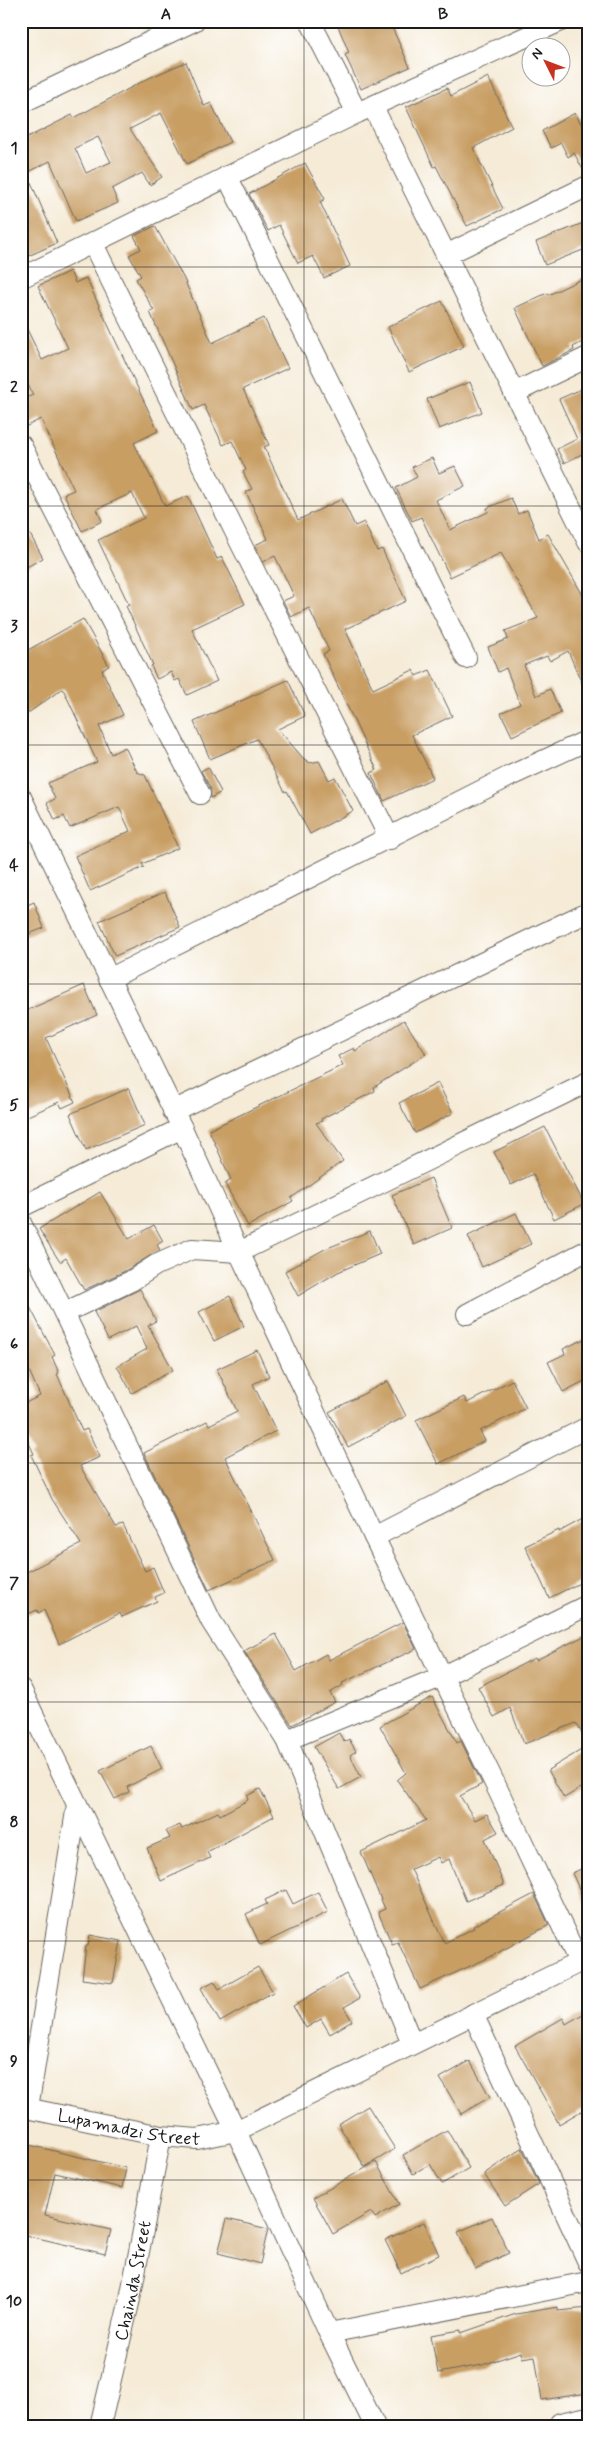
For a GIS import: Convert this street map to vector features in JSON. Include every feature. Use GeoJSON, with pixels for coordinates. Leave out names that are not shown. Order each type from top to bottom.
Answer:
{"type":"FeatureCollection","features":[{"type":"Feature","properties":{"kind":"street"},"geometry":{"type":"LineString","coordinates":[[21,103],[194,21]]}},
{"type":"Feature","properties":{"kind":"street"},"geometry":{"type":"LineString","coordinates":[[310,21],[365,110],[446,254],[588,542]]}},
{"type":"Feature","properties":{"kind":"street"},"geometry":{"type":"LineString","coordinates":[[21,278],[365,110],[561,21]]}},
{"type":"Feature","properties":{"kind":"street"},"geometry":{"type":"LineString","coordinates":[[227,176],[466,658]]}},
{"type":"Feature","properties":{"kind":"street"},"geometry":{"type":"LineString","coordinates":[[446,254],[588,186]]}},
{"type":"Feature","properties":{"kind":"street"},"geometry":{"type":"LineString","coordinates":[[93,244],[241,544],[390,839]]}},
{"type":"Feature","properties":{"kind":"street"},"geometry":{"type":"LineString","coordinates":[[514,393],[588,357]]}},
{"type":"Feature","properties":{"kind":"street"},"geometry":{"type":"LineString","coordinates":[[21,445],[200,794]]}},
{"type":"Feature","properties":{"kind":"street"},"geometry":{"type":"LineString","coordinates":[[109,980],[390,839],[510,776],[588,740]]}},
{"type":"Feature","properties":{"kind":"street"},"geometry":{"type":"LineString","coordinates":[[21,797],[178,1119],[374,1537],[584,1960]]}},
{"type":"Feature","properties":{"kind":"street"},"geometry":{"type":"LineString","coordinates":[[21,1207],[178,1119],[588,912]]}},
{"type":"Feature","properties":{"kind":"street"},"geometry":{"type":"LineString","coordinates":[[66,1312],[131,1281],[156,1265],[192,1248],[239,1252],[588,1082]]}},
{"type":"Feature","properties":{"kind":"street"},"geometry":{"type":"LineString","coordinates":[[21,1222],[66,1312],[211,1622],[287,1740],[412,2043]]}},
{"type":"Feature","properties":{"kind":"street"},"geometry":{"type":"LineString","coordinates":[[467,1314],[588,1250]]}},
{"type":"Feature","properties":{"kind":"street"},"geometry":{"type":"LineString","coordinates":[[374,1537],[588,1427]]}},
{"type":"Feature","properties":{"kind":"street"},"geometry":{"type":"LineString","coordinates":[[287,1740],[443,1676],[588,1604]]}},
{"type":"Feature","properties":{"kind":"street"},"geometry":{"type":"LineString","coordinates":[[21,1689],[236,2131],[329,2333],[375,2426]]}},
{"type":"Feature","properties":{"kind":"street"},"geometry":{"type":"LineString","coordinates":[[25,2107],[77,1804]]}},
{"type":"Feature","properties":{"kind":"street","name":"Lupamadzi Street"},"geometry":{"type":"LineString","coordinates":[[25,2107],[161,2136],[197,2138],[236,2131],[584,1960]]}},
{"type":"Feature","properties":{"kind":"street"},"geometry":{"type":"LineString","coordinates":[[473,2014],[588,2262]]}},
{"type":"Feature","properties":{"kind":"street","name":"Chainda Street"},"geometry":{"type":"LineString","coordinates":[[100,2426],[130,2299],[161,2136]]}},
{"type":"Feature","properties":{"kind":"street"},"geometry":{"type":"LineString","coordinates":[[329,2333],[588,2282]]}},
{"type":"Feature","properties":{"kind":"street"},"geometry":{"type":"LineString","coordinates":[[560,2423],[588,2418]]}},
{"type":"Feature","properties":{"kind":"building"},"geometry":{"type":"Polygon","coordinates":[[[336,21],[389,21],[410,67],[361,89],[345,55],[349,53],[336,21]]]}},
{"type":"Feature","properties":{"kind":"building"},"geometry":{"type":"Polygon","coordinates":[[[186,62],[204,106],[211,103],[230,142],[187,164],[161,113],[130,129],[162,177],[150,185],[142,173],[112,189],[118,203],[76,221],[50,161],[27,173],[57,243],[26,257],[21,247],[21,141],[72,115],[74,118],[149,78],[186,62]],[[98,137],[75,148],[86,173],[111,162],[98,137]]]}},
{"type":"Feature","properties":{"kind":"building"},"geometry":{"type":"Polygon","coordinates":[[[488,77],[512,127],[473,148],[503,209],[467,226],[436,166],[434,167],[406,107],[447,88],[451,96],[488,77]]]}},
{"type":"Feature","properties":{"kind":"building"},"geometry":{"type":"Polygon","coordinates":[[[575,113],[582,125],[588,121],[588,174],[586,175],[574,153],[568,157],[561,143],[551,148],[542,131],[575,113]]]}},
{"type":"Feature","properties":{"kind":"building"},"geometry":{"type":"Polygon","coordinates":[[[305,163],[325,199],[320,202],[350,266],[324,278],[313,256],[298,263],[279,225],[268,231],[249,194],[305,163]]]}},
{"type":"Feature","properties":{"kind":"building"},"geometry":{"type":"Polygon","coordinates":[[[588,221],[588,248],[545,265],[536,242],[588,221]]]}},
{"type":"Feature","properties":{"kind":"building"},"geometry":{"type":"Polygon","coordinates":[[[155,226],[184,279],[212,343],[264,318],[288,368],[243,389],[269,445],[264,447],[298,520],[342,499],[355,526],[364,522],[377,551],[382,549],[406,601],[345,629],[373,689],[413,670],[416,676],[430,670],[452,716],[412,735],[433,778],[384,801],[371,773],[377,770],[323,654],[329,651],[309,608],[291,617],[283,601],[294,596],[275,556],[263,562],[255,545],[268,539],[246,492],[252,489],[243,472],[246,470],[232,441],[223,445],[204,405],[193,410],[150,312],[154,311],[136,279],[141,276],[129,255],[141,249],[134,236],[155,226]]]}},
{"type":"Feature","properties":{"kind":"building"},"geometry":{"type":"Polygon","coordinates":[[[70,271],[75,283],[86,278],[158,431],[134,443],[165,506],[188,496],[217,559],[222,557],[245,604],[192,629],[217,681],[187,695],[179,679],[175,681],[171,672],[157,679],[151,666],[153,665],[126,606],[129,605],[98,540],[144,518],[132,493],[97,509],[102,521],[82,531],[64,494],[74,490],[41,419],[21,429],[21,400],[33,395],[21,371],[21,317],[42,360],[68,348],[38,286],[70,271]]]}},
{"type":"Feature","properties":{"kind":"building"},"geometry":{"type":"Polygon","coordinates":[[[588,276],[588,339],[573,347],[574,350],[542,366],[515,308],[588,276]]]}},
{"type":"Feature","properties":{"kind":"building"},"geometry":{"type":"Polygon","coordinates":[[[442,301],[464,346],[409,372],[388,327],[442,301]]]}},
{"type":"Feature","properties":{"kind":"building"},"geometry":{"type":"Polygon","coordinates":[[[470,382],[482,412],[439,429],[427,399],[470,382]]]}},
{"type":"Feature","properties":{"kind":"building"},"geometry":{"type":"Polygon","coordinates":[[[588,386],[588,462],[584,453],[564,463],[557,449],[577,439],[559,399],[588,386]]]}},
{"type":"Feature","properties":{"kind":"building"},"geometry":{"type":"Polygon","coordinates":[[[432,458],[439,473],[455,466],[465,486],[436,500],[450,530],[488,512],[487,508],[511,498],[518,514],[527,510],[539,539],[548,534],[588,604],[588,697],[568,651],[550,661],[547,656],[524,665],[536,696],[550,689],[561,713],[512,736],[501,713],[520,704],[506,668],[498,672],[488,647],[508,639],[505,631],[538,618],[501,553],[450,577],[421,517],[412,521],[396,488],[417,477],[412,467],[432,458]]]}},
{"type":"Feature","properties":{"kind":"building"},"geometry":{"type":"Polygon","coordinates":[[[21,518],[43,558],[21,570],[21,518]]]}},
{"type":"Feature","properties":{"kind":"building"},"geometry":{"type":"Polygon","coordinates":[[[83,619],[109,666],[102,670],[123,715],[99,726],[111,754],[125,747],[137,772],[145,775],[178,848],[142,864],[144,867],[90,891],[75,856],[130,831],[119,807],[70,828],[64,816],[55,820],[47,803],[55,799],[48,783],[97,762],[64,691],[62,689],[21,718],[21,654],[83,619]]]}},
{"type":"Feature","properties":{"kind":"building"},"geometry":{"type":"Polygon","coordinates":[[[288,680],[305,716],[278,729],[303,758],[310,763],[319,761],[329,780],[335,777],[353,811],[310,834],[257,739],[210,759],[194,722],[288,680]]]}},
{"type":"Feature","properties":{"kind":"building"},"geometry":{"type":"Polygon","coordinates":[[[208,767],[221,792],[211,798],[211,789],[201,771],[208,767]]]}},
{"type":"Feature","properties":{"kind":"building"},"geometry":{"type":"Polygon","coordinates":[[[165,892],[180,927],[115,956],[99,921],[165,892]]]}},
{"type":"Feature","properties":{"kind":"building"},"geometry":{"type":"Polygon","coordinates":[[[34,902],[44,928],[21,937],[21,908],[34,902]]]}},
{"type":"Feature","properties":{"kind":"building"},"geometry":{"type":"Polygon","coordinates":[[[84,985],[97,1015],[46,1038],[75,1102],[62,1108],[59,1102],[21,1119],[21,1013],[84,985]]]}},
{"type":"Feature","properties":{"kind":"building"},"geometry":{"type":"Polygon","coordinates":[[[404,1020],[426,1054],[374,1087],[375,1091],[316,1123],[343,1161],[291,1198],[293,1201],[248,1226],[225,1184],[231,1180],[209,1130],[343,1065],[338,1056],[354,1048],[355,1051],[404,1020]]]}},
{"type":"Feature","properties":{"kind":"building"},"geometry":{"type":"Polygon","coordinates":[[[438,1083],[453,1113],[415,1133],[399,1103],[438,1083]]]}},
{"type":"Feature","properties":{"kind":"building"},"geometry":{"type":"Polygon","coordinates":[[[129,1088],[145,1125],[86,1150],[70,1114],[129,1088]]]}},
{"type":"Feature","properties":{"kind":"building"},"geometry":{"type":"Polygon","coordinates":[[[545,1127],[584,1204],[554,1219],[533,1174],[511,1185],[494,1152],[545,1127]]]}},
{"type":"Feature","properties":{"kind":"building"},"geometry":{"type":"Polygon","coordinates":[[[431,1178],[452,1228],[414,1245],[392,1195],[431,1178]]]}},
{"type":"Feature","properties":{"kind":"building"},"geometry":{"type":"Polygon","coordinates":[[[100,1192],[129,1239],[154,1225],[163,1241],[157,1245],[160,1250],[125,1271],[84,1290],[66,1258],[60,1262],[39,1229],[100,1192]]]}},
{"type":"Feature","properties":{"kind":"building"},"geometry":{"type":"Polygon","coordinates":[[[516,1213],[531,1244],[482,1267],[468,1236],[516,1213]]]}},
{"type":"Feature","properties":{"kind":"building"},"geometry":{"type":"Polygon","coordinates":[[[370,1231],[380,1254],[338,1272],[298,1296],[285,1271],[325,1249],[370,1231]]]}},
{"type":"Feature","properties":{"kind":"building"},"geometry":{"type":"Polygon","coordinates":[[[140,1289],[156,1321],[148,1325],[173,1370],[132,1393],[117,1366],[147,1349],[136,1326],[108,1340],[94,1312],[140,1289]]]}},
{"type":"Feature","properties":{"kind":"building"},"geometry":{"type":"Polygon","coordinates":[[[21,1290],[55,1355],[52,1357],[59,1373],[57,1374],[82,1431],[87,1429],[100,1457],[80,1466],[116,1527],[123,1525],[145,1571],[153,1567],[164,1593],[155,1597],[157,1601],[122,1617],[120,1613],[59,1644],[44,1610],[38,1613],[37,1610],[28,1614],[21,1599],[21,1575],[81,1544],[52,1499],[31,1455],[34,1454],[21,1426],[21,1405],[40,1396],[28,1368],[21,1371],[21,1290]]]}},
{"type":"Feature","properties":{"kind":"building"},"geometry":{"type":"Polygon","coordinates":[[[230,1296],[244,1326],[214,1341],[199,1312],[230,1296]]]}},
{"type":"Feature","properties":{"kind":"building"},"geometry":{"type":"Polygon","coordinates":[[[588,1337],[588,1379],[563,1392],[548,1362],[565,1354],[563,1349],[588,1337]]]}},
{"type":"Feature","properties":{"kind":"building"},"geometry":{"type":"Polygon","coordinates":[[[257,1350],[269,1376],[253,1384],[276,1431],[225,1457],[275,1560],[209,1590],[144,1453],[207,1421],[209,1425],[237,1411],[217,1369],[257,1350]]]}},
{"type":"Feature","properties":{"kind":"building"},"geometry":{"type":"Polygon","coordinates":[[[512,1380],[526,1408],[480,1431],[485,1441],[438,1464],[416,1420],[464,1397],[467,1403],[512,1380]]]}},
{"type":"Feature","properties":{"kind":"building"},"geometry":{"type":"Polygon","coordinates":[[[388,1381],[406,1416],[348,1447],[329,1412],[388,1381]]]}},
{"type":"Feature","properties":{"kind":"building"},"geometry":{"type":"Polygon","coordinates":[[[588,1516],[588,1579],[549,1598],[525,1546],[559,1530],[559,1532],[588,1516]]]}},
{"type":"Feature","properties":{"kind":"building"},"geometry":{"type":"Polygon","coordinates":[[[403,1622],[416,1649],[342,1683],[343,1685],[330,1693],[335,1702],[292,1725],[244,1651],[276,1634],[296,1671],[326,1654],[329,1660],[403,1622]]]}},
{"type":"Feature","properties":{"kind":"building"},"geometry":{"type":"Polygon","coordinates":[[[588,1634],[588,1744],[576,1723],[524,1744],[510,1708],[494,1717],[478,1687],[588,1634]]]}},
{"type":"Feature","properties":{"kind":"building"},"geometry":{"type":"Polygon","coordinates":[[[432,1697],[457,1743],[461,1741],[482,1784],[460,1796],[475,1820],[487,1814],[498,1832],[485,1839],[504,1885],[466,1901],[449,1859],[441,1863],[438,1857],[411,1869],[444,1943],[534,1894],[549,1925],[490,1957],[420,1989],[398,1942],[392,1944],[378,1912],[385,1909],[361,1852],[426,1820],[397,1780],[406,1773],[380,1726],[432,1697]]]}},
{"type":"Feature","properties":{"kind":"building"},"geometry":{"type":"Polygon","coordinates":[[[339,1733],[344,1742],[349,1739],[356,1751],[350,1755],[361,1777],[339,1789],[314,1747],[339,1733]]]}},
{"type":"Feature","properties":{"kind":"building"},"geometry":{"type":"Polygon","coordinates":[[[151,1746],[162,1769],[127,1787],[129,1792],[115,1799],[100,1771],[151,1746]]]}},
{"type":"Feature","properties":{"kind":"building"},"geometry":{"type":"Polygon","coordinates":[[[588,1746],[588,1784],[564,1798],[548,1770],[588,1746]]]}},
{"type":"Feature","properties":{"kind":"building"},"geometry":{"type":"Polygon","coordinates":[[[260,1789],[274,1816],[207,1852],[210,1858],[161,1881],[147,1848],[170,1838],[166,1831],[180,1825],[182,1829],[218,1812],[220,1815],[248,1800],[247,1796],[260,1789]]]}},
{"type":"Feature","properties":{"kind":"building"},"geometry":{"type":"Polygon","coordinates":[[[588,1866],[588,1909],[572,1873],[588,1866]]]}},
{"type":"Feature","properties":{"kind":"building"},"geometry":{"type":"Polygon","coordinates":[[[286,1890],[293,1904],[318,1892],[328,1912],[260,1945],[246,1914],[267,1904],[265,1900],[286,1890]]]}},
{"type":"Feature","properties":{"kind":"building"},"geometry":{"type":"Polygon","coordinates":[[[90,1935],[121,1941],[113,1983],[82,1979],[86,1946],[88,1946],[90,1935]]]}},
{"type":"Feature","properties":{"kind":"building"},"geometry":{"type":"Polygon","coordinates":[[[258,1967],[273,1992],[220,2022],[201,1988],[214,1981],[219,1989],[258,1967]]]}},
{"type":"Feature","properties":{"kind":"building"},"geometry":{"type":"Polygon","coordinates":[[[346,1974],[360,1998],[344,2007],[352,2021],[330,2034],[321,2019],[306,2028],[293,2006],[346,1974]]]}},
{"type":"Feature","properties":{"kind":"building"},"geometry":{"type":"Polygon","coordinates":[[[588,2011],[588,2107],[559,2124],[515,2046],[563,2018],[566,2024],[588,2011]]]}},
{"type":"Feature","properties":{"kind":"building"},"geometry":{"type":"Polygon","coordinates":[[[470,2061],[490,2097],[461,2114],[440,2078],[470,2061]]]}},
{"type":"Feature","properties":{"kind":"building"},"geometry":{"type":"Polygon","coordinates":[[[368,2106],[395,2149],[365,2167],[338,2124],[368,2106]]]}},
{"type":"Feature","properties":{"kind":"building"},"geometry":{"type":"Polygon","coordinates":[[[447,2130],[469,2168],[442,2184],[430,2164],[413,2174],[403,2155],[447,2130]]]}},
{"type":"Feature","properties":{"kind":"building"},"geometry":{"type":"Polygon","coordinates":[[[21,2143],[126,2168],[122,2188],[55,2173],[45,2215],[111,2230],[105,2254],[21,2234],[21,2143]]]}},
{"type":"Feature","properties":{"kind":"building"},"geometry":{"type":"Polygon","coordinates":[[[522,2148],[539,2184],[505,2206],[484,2174],[522,2148]]]}},
{"type":"Feature","properties":{"kind":"building"},"geometry":{"type":"Polygon","coordinates":[[[376,2162],[399,2204],[375,2218],[371,2212],[333,2234],[313,2198],[376,2162]]]}},
{"type":"Feature","properties":{"kind":"building"},"geometry":{"type":"Polygon","coordinates":[[[492,2217],[509,2253],[475,2269],[458,2232],[492,2217]]]}},
{"type":"Feature","properties":{"kind":"building"},"geometry":{"type":"Polygon","coordinates":[[[227,2219],[268,2229],[260,2264],[218,2253],[227,2219]]]}},
{"type":"Feature","properties":{"kind":"building"},"geometry":{"type":"Polygon","coordinates":[[[424,2222],[439,2255],[401,2273],[385,2240],[424,2222]]]}},
{"type":"Feature","properties":{"kind":"building"},"geometry":{"type":"Polygon","coordinates":[[[558,2307],[558,2311],[588,2308],[588,2393],[542,2400],[535,2356],[522,2358],[521,2352],[482,2365],[438,2373],[431,2335],[461,2330],[461,2333],[516,2314],[558,2307]]]}}]}
